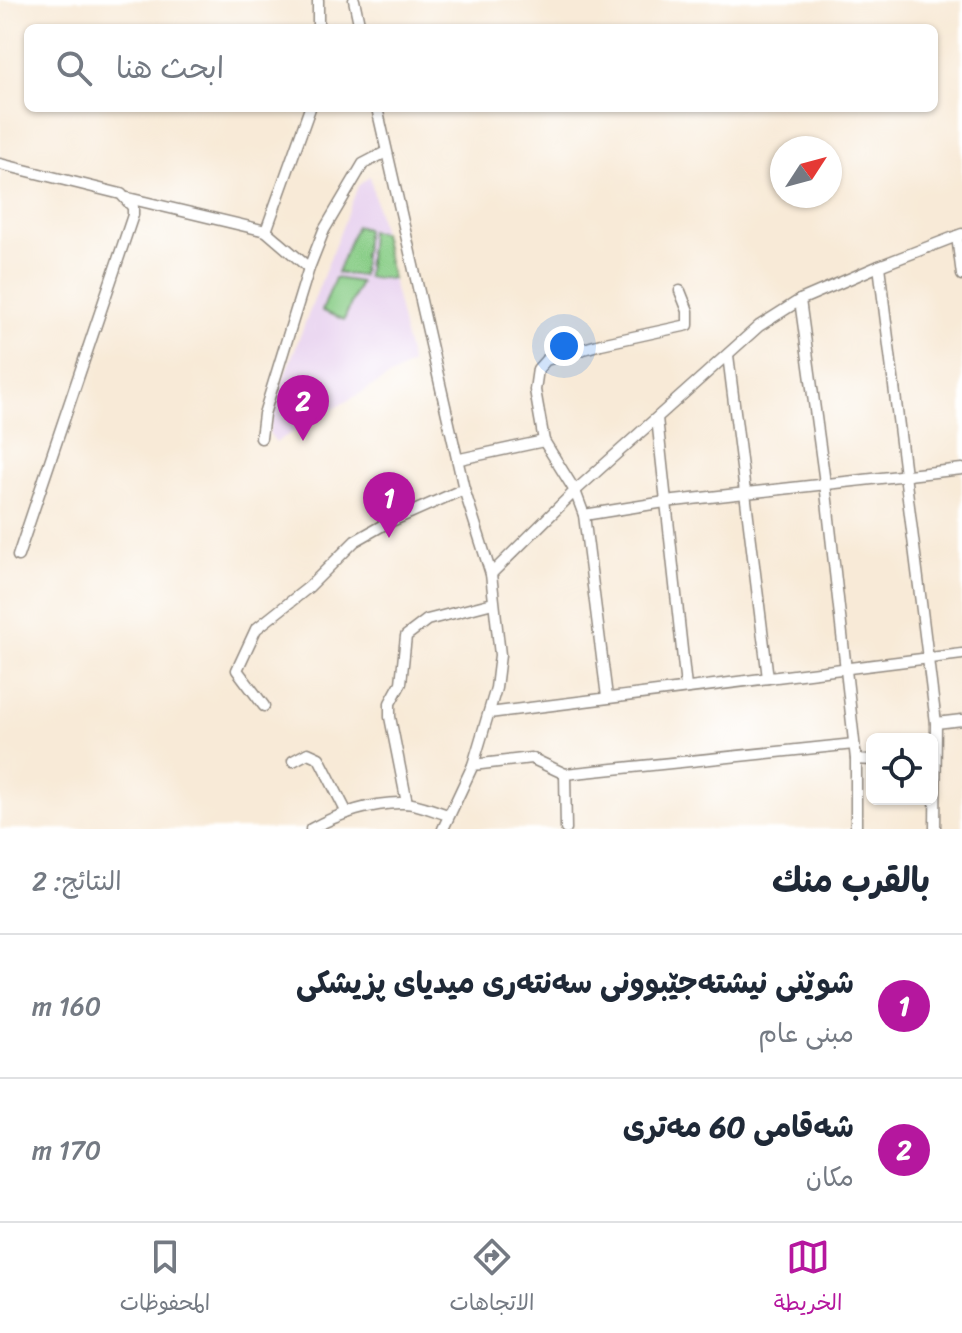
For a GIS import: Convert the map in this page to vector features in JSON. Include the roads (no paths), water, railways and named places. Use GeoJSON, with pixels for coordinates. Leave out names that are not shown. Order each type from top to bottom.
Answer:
{"type":"FeatureCollection","features":[{"type":"Feature","properties":{"kind":"street"},"geometry":{"type":"LineString","coordinates":[[318,0],[318,24]]}},
{"type":"Feature","properties":{"kind":"street"},"geometry":{"type":"LineString","coordinates":[[354,0],[359,24]]}},
{"type":"Feature","properties":{"kind":"street"},"geometry":{"type":"LineString","coordinates":[[266,231],[309,112]]}},
{"type":"Feature","properties":{"kind":"street"},"geometry":{"type":"LineString","coordinates":[[378,112],[460,459],[464,489],[491,574],[500,655],[496,688],[473,765],[443,829]]}},
{"type":"Feature","properties":{"kind":"street"},"geometry":{"type":"LineString","coordinates":[[261,438],[264,414],[309,268],[324,230],[363,164],[386,152]]}},
{"type":"Feature","properties":{"kind":"street"},"geometry":{"type":"LineString","coordinates":[[0,164],[266,231],[309,268]]}},
{"type":"Feature","properties":{"kind":"street"},"geometry":{"type":"LineString","coordinates":[[18,556],[133,215],[128,198]]}},
{"type":"Feature","properties":{"kind":"street"},"geometry":{"type":"LineString","coordinates":[[491,574],[575,491],[759,326],[800,300],[960,235],[962,275]]}},
{"type":"Feature","properties":{"kind":"street"},"geometry":{"type":"LineString","coordinates":[[879,266],[935,733]]}},
{"type":"Feature","properties":{"kind":"street"},"geometry":{"type":"LineString","coordinates":[[607,697],[584,515],[575,491],[544,441],[535,390],[538,369],[546,360],[688,325],[688,311],[680,291]]}},
{"type":"Feature","properties":{"kind":"street"},"geometry":{"type":"LineString","coordinates":[[800,300],[825,483],[856,759],[856,829]]}},
{"type":"Feature","properties":{"kind":"street"},"geometry":{"type":"LineString","coordinates":[[728,355],[768,678]]}},
{"type":"Feature","properties":{"kind":"street"},"geometry":{"type":"LineString","coordinates":[[657,418],[686,687]]}},
{"type":"Feature","properties":{"kind":"street"},"geometry":{"type":"LineString","coordinates":[[460,459],[544,441]]}},
{"type":"Feature","properties":{"kind":"street"},"geometry":{"type":"LineString","coordinates":[[584,515],[665,502],[962,469]]}},
{"type":"Feature","properties":{"kind":"street"},"geometry":{"type":"LineString","coordinates":[[264,706],[237,670],[256,629],[309,587],[355,541],[385,524],[464,489]]}},
{"type":"Feature","properties":{"kind":"street"},"geometry":{"type":"LineString","coordinates":[[407,803],[390,717],[390,703],[401,683],[406,636],[427,620],[493,603]]}},
{"type":"Feature","properties":{"kind":"street"},"geometry":{"type":"LineString","coordinates":[[489,713],[962,654]]}},
{"type":"Feature","properties":{"kind":"street"},"geometry":{"type":"LineString","coordinates":[[936,723],[962,720]]}},
{"type":"Feature","properties":{"kind":"street"},"geometry":{"type":"LineString","coordinates":[[473,765],[531,758],[565,774],[854,744]]}},
{"type":"Feature","properties":{"kind":"street"},"geometry":{"type":"LineString","coordinates":[[293,761],[312,752],[319,758],[347,813]]}},
{"type":"Feature","properties":{"kind":"street"},"geometry":{"type":"LineString","coordinates":[[856,759],[866,760]]}},
{"type":"Feature","properties":{"kind":"street"},"geometry":{"type":"LineString","coordinates":[[565,774],[566,829]]}},
{"type":"Feature","properties":{"kind":"street"},"geometry":{"type":"LineString","coordinates":[[318,827],[347,813],[407,803],[448,815]]}},
{"type":"Feature","properties":{"kind":"street"},"geometry":{"type":"LineString","coordinates":[[935,805],[935,829]]}},
{"type":"Feature","properties":{"kind":"place","name":"شەقامی 60 مەتری"},"geometry":{"type":"Point","coordinates":[303,441]}},
{"type":"Feature","properties":{"kind":"place","name":"شوێنی نیشتەجێبوونی سەنتەری میدیای پزیشکی"},"geometry":{"type":"Point","coordinates":[389,538]}}]}
